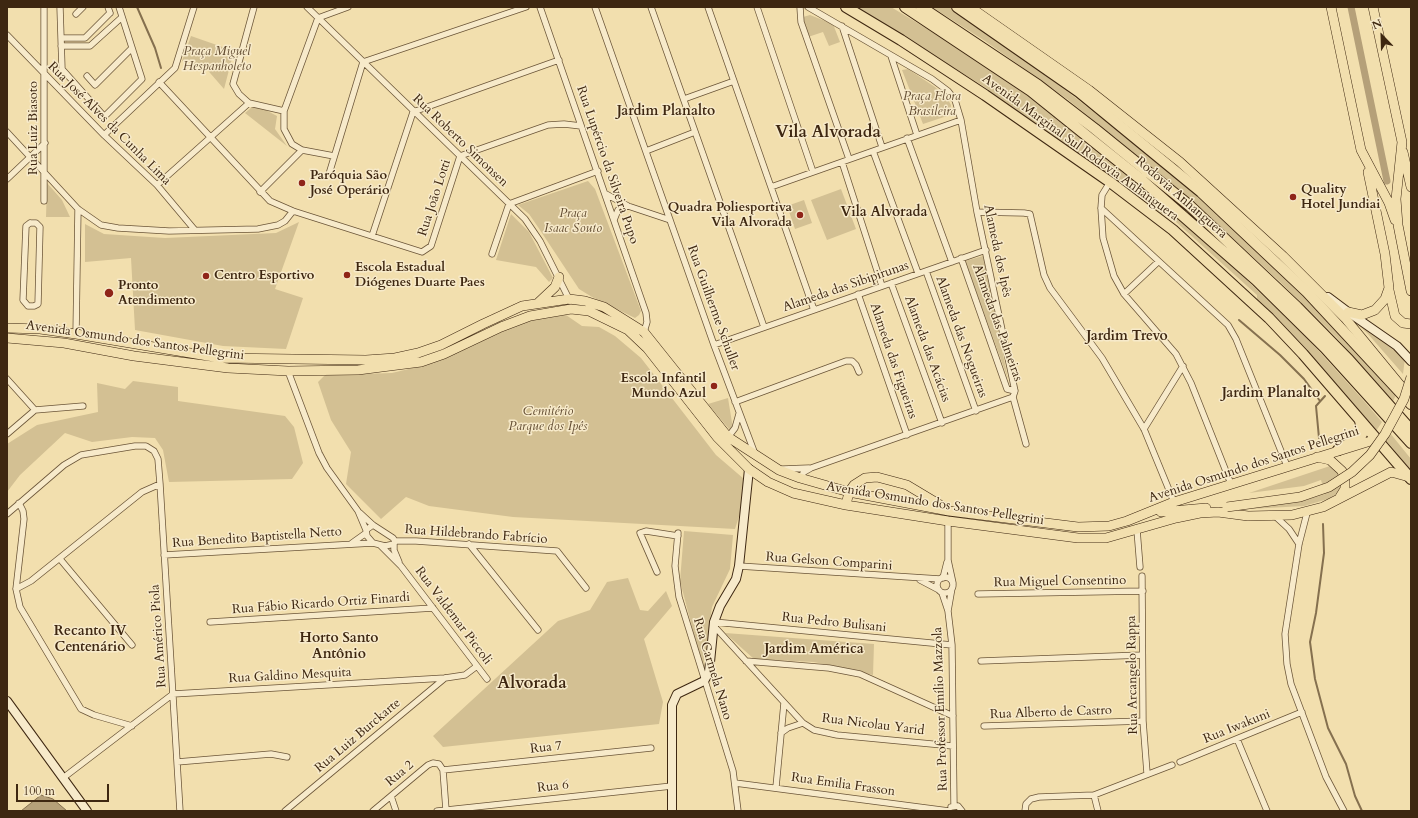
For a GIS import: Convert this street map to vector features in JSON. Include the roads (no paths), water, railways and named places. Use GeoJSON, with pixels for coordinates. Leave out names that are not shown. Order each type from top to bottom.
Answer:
{"type":"FeatureCollection","features":[{"type":"Feature","properties":{"kind":"highway","name":"Avenida Marginal Sul Rodovia Anhanguera"},"geometry":{"type":"LineString","coordinates":[[846,7],[901,40],[985,95],[1110,182],[1173,230],[1244,293],[1303,354],[1410,478]]}},
{"type":"Feature","properties":{"kind":"highway","name":"Rodovia Anhanguera"},"geometry":{"type":"LineString","coordinates":[[904,7],[1032,91],[1143,180],[1256,280],[1320,343],[1411,443]]}},
{"type":"Feature","properties":{"kind":"highway","name":"Rodovia Anhanguera"},"geometry":{"type":"LineString","coordinates":[[921,7],[1038,85],[1190,206],[1302,312],[1349,360],[1411,430]]}},
{"type":"Feature","properties":{"kind":"highway"},"geometry":{"type":"LineString","coordinates":[[957,7],[1079,92],[1201,192],[1312,297],[1411,404]]}},
{"type":"Feature","properties":{"kind":"highway"},"geometry":{"type":"LineString","coordinates":[[1338,450],[1361,436],[1363,432],[1362,426],[1357,416]]}},
{"type":"Feature","properties":{"kind":"main road"},"geometry":{"type":"LineString","coordinates":[[970,7],[1089,90],[1153,140],[1247,222],[1358,332],[1411,398]]}},
{"type":"Feature","properties":{"kind":"main road"},"geometry":{"type":"LineString","coordinates":[[1331,7],[1361,150],[1370,178],[1395,316],[1402,323],[1411,324]]}},
{"type":"Feature","properties":{"kind":"main road"},"geometry":{"type":"LineString","coordinates":[[1373,7],[1411,188]]}},
{"type":"Feature","properties":{"kind":"main road"},"geometry":{"type":"LineString","coordinates":[[1402,146],[1397,179],[1398,225],[1411,291]]}},
{"type":"Feature","properties":{"kind":"main road"},"geometry":{"type":"LineString","coordinates":[[1361,150],[1389,203],[1398,225]]}},
{"type":"Feature","properties":{"kind":"main road"},"geometry":{"type":"LineString","coordinates":[[537,304],[555,287],[559,277]]}},
{"type":"Feature","properties":{"kind":"main road"},"geometry":{"type":"LineString","coordinates":[[1348,312],[1362,315],[1376,310],[1385,299],[1389,288]]}},
{"type":"Feature","properties":{"kind":"main road","name":"Avenida Osmundo dos Santos Pellegrini"},"geometry":{"type":"LineString","coordinates":[[7,328],[35,329],[76,334],[220,358],[366,360],[395,358],[418,353],[441,345],[522,306],[569,299],[588,302],[604,307],[644,332],[728,437],[776,468],[800,478],[849,492],[949,511],[1078,527],[1109,526],[1174,502],[1377,439]]}},
{"type":"Feature","properties":{"kind":"main road","name":"Avenida Osmundo dos Santos Pellegrini"},"geometry":{"type":"LineString","coordinates":[[7,338],[64,343],[134,356],[228,368],[288,371],[358,370],[421,362],[444,354],[501,327],[530,316],[571,309],[589,311],[625,329],[647,348],[717,437],[749,469],[768,482],[793,493],[846,505],[948,522],[1078,538],[1106,538],[1176,518],[1200,514],[1218,512],[1248,516],[1276,517],[1307,512],[1323,507],[1391,472],[1410,478]]}},
{"type":"Feature","properties":{"kind":"main road"},"geometry":{"type":"LineString","coordinates":[[625,329],[635,333],[644,332]]}},
{"type":"Feature","properties":{"kind":"main road"},"geometry":{"type":"LineString","coordinates":[[134,356],[151,353],[154,348]]}},
{"type":"Feature","properties":{"kind":"main road"},"geometry":{"type":"LineString","coordinates":[[288,371],[287,364],[296,360]]}},
{"type":"Feature","properties":{"kind":"main road"},"geometry":{"type":"LineString","coordinates":[[1227,507],[1300,496],[1329,486],[1352,472],[1370,454],[1385,434],[1404,399],[1411,377]]}},
{"type":"Feature","properties":{"kind":"main road"},"geometry":{"type":"LineString","coordinates":[[1317,457],[1330,460],[1342,471],[1345,489],[1340,497]]}},
{"type":"Feature","properties":{"kind":"main road"},"geometry":{"type":"LineString","coordinates":[[749,469],[752,464],[776,468]]}},
{"type":"Feature","properties":{"kind":"main road"},"geometry":{"type":"LineString","coordinates":[[793,493],[800,478]]}},
{"type":"Feature","properties":{"kind":"main road"},"geometry":{"type":"LineString","coordinates":[[846,505],[849,492],[857,482],[865,478],[885,478],[900,482],[916,489],[949,511],[948,522]]}},
{"type":"Feature","properties":{"kind":"main road","name":"Avenida Osmundo dos Santos Pellegrini"},"geometry":{"type":"LineString","coordinates":[[1200,514],[1227,507]]}},
{"type":"Feature","properties":{"kind":"main road","name":"Avenida Osmundo dos Santos Pellegrini"},"geometry":{"type":"LineString","coordinates":[[1139,516],[1175,509],[1227,507]]}},
{"type":"Feature","properties":{"kind":"street","name":"Rua Luiz Biasoto"},"geometry":{"type":"LineString","coordinates":[[44,7],[44,201]]}},
{"type":"Feature","properties":{"kind":"street"},"geometry":{"type":"LineString","coordinates":[[60,7],[62,69],[103,115],[106,115],[142,79],[118,7]]}},
{"type":"Feature","properties":{"kind":"street"},"geometry":{"type":"LineString","coordinates":[[76,14],[83,7]]}},
{"type":"Feature","properties":{"kind":"street"},"geometry":{"type":"LineString","coordinates":[[108,7],[110,13],[121,18]]}},
{"type":"Feature","properties":{"kind":"street"},"geometry":{"type":"LineString","coordinates":[[104,134],[175,68],[194,7]]}},
{"type":"Feature","properties":{"kind":"street"},"geometry":{"type":"LineString","coordinates":[[254,7],[233,84],[239,94],[249,103],[284,111]]}},
{"type":"Feature","properties":{"kind":"street","name":"Rua Roberto Simonsen"},"geometry":{"type":"LineString","coordinates":[[306,7],[525,219],[540,241],[559,277],[569,299],[571,309]]}},
{"type":"Feature","properties":{"kind":"street"},"geometry":{"type":"LineString","coordinates":[[334,156],[302,150],[292,144],[286,136],[284,129],[284,111],[318,18],[348,7]]}},
{"type":"Feature","properties":{"kind":"street"},"geometry":{"type":"LineString","coordinates":[[328,174],[363,62],[526,7]]}},
{"type":"Feature","properties":{"kind":"street","name":"Rua Lupércio da Silveira Pupo"},"geometry":{"type":"LineString","coordinates":[[540,7],[646,313],[647,322],[644,332]]}},
{"type":"Feature","properties":{"kind":"street","name":"Rua Guilherme Schuller"},"geometry":{"type":"LineString","coordinates":[[595,7],[714,345],[756,456]]}},
{"type":"Feature","properties":{"kind":"street"},"geometry":{"type":"LineString","coordinates":[[651,7],[764,327]]}},
{"type":"Feature","properties":{"kind":"street"},"geometry":{"type":"LineString","coordinates":[[708,7],[814,310]]}},
{"type":"Feature","properties":{"kind":"street"},"geometry":{"type":"LineString","coordinates":[[757,7],[813,172]]}},
{"type":"Feature","properties":{"kind":"street"},"geometry":{"type":"LineString","coordinates":[[800,7],[801,22],[849,159]]}},
{"type":"Feature","properties":{"kind":"street"},"geometry":{"type":"LineString","coordinates":[[808,7],[891,56],[917,135]]}},
{"type":"Feature","properties":{"kind":"street"},"geometry":{"type":"LineString","coordinates":[[61,38],[85,38],[110,13]]}},
{"type":"Feature","properties":{"kind":"street"},"geometry":{"type":"LineString","coordinates":[[61,46],[90,46],[121,18]]}},
{"type":"Feature","properties":{"kind":"street"},"geometry":{"type":"LineString","coordinates":[[842,26],[882,147]]}},
{"type":"Feature","properties":{"kind":"street","name":"Rua José Alves da Cunha Lima"},"geometry":{"type":"LineString","coordinates":[[7,35],[44,74],[157,185],[194,229]]}},
{"type":"Feature","properties":{"kind":"street"},"geometry":{"type":"LineString","coordinates":[[87,76],[94,85],[132,48]]}},
{"type":"Feature","properties":{"kind":"street","name":"Alameda dos Ipês"},"geometry":{"type":"LineString","coordinates":[[891,56],[932,79],[948,91],[955,100],[959,109],[977,212],[1015,391]]}},
{"type":"Feature","properties":{"kind":"street"},"geometry":{"type":"LineString","coordinates":[[159,82],[270,201],[372,236],[413,112],[559,60]]}},
{"type":"Feature","properties":{"kind":"street"},"geometry":{"type":"LineString","coordinates":[[684,99],[734,81]]}},
{"type":"Feature","properties":{"kind":"street"},"geometry":{"type":"LineString","coordinates":[[157,185],[212,138],[249,103]]}},
{"type":"Feature","properties":{"kind":"street"},"geometry":{"type":"LineString","coordinates":[[771,187],[961,120]]}},
{"type":"Feature","properties":{"kind":"street","name":"Rua João Lotti"},"geometry":{"type":"LineString","coordinates":[[372,236],[414,250],[426,251],[431,246],[460,156],[548,125],[564,124],[580,126]]}},
{"type":"Feature","properties":{"kind":"street"},"geometry":{"type":"LineString","coordinates":[[7,132],[78,209],[97,223],[107,227],[169,231],[194,229],[236,230],[270,228],[285,221],[293,210]]}},
{"type":"Feature","properties":{"kind":"street"},"geometry":{"type":"LineString","coordinates":[[646,151],[696,132]]}},
{"type":"Feature","properties":{"kind":"street","name":"Alameda das Palmeiras"},"geometry":{"type":"LineString","coordinates":[[907,138],[952,262]]}},
{"type":"Feature","properties":{"kind":"street"},"geometry":{"type":"LineString","coordinates":[[7,179],[44,143]]}},
{"type":"Feature","properties":{"kind":"street"},"geometry":{"type":"LineString","coordinates":[[260,192],[302,150]]}},
{"type":"Feature","properties":{"kind":"street"},"geometry":{"type":"LineString","coordinates":[[873,151],[918,273]]}},
{"type":"Feature","properties":{"kind":"street"},"geometry":{"type":"LineString","coordinates":[[842,162],[882,286]]}},
{"type":"Feature","properties":{"kind":"street"},"geometry":{"type":"LineString","coordinates":[[492,254],[509,204],[598,171]]}},
{"type":"Feature","properties":{"kind":"street"},"geometry":{"type":"LineString","coordinates":[[1110,182],[1102,195],[1101,208],[1106,253],[1114,276],[1124,294],[1176,354],[1183,366],[1231,484]]}},
{"type":"Feature","properties":{"kind":"street"},"geometry":{"type":"LineString","coordinates":[[606,194],[628,206],[670,220]]}},
{"type":"Feature","properties":{"kind":"street"},"geometry":{"type":"LineString","coordinates":[[614,220],[618,210],[628,206]]}},
{"type":"Feature","properties":{"kind":"street"},"geometry":{"type":"LineString","coordinates":[[1101,208],[1228,325],[1236,339],[1287,466]]}},
{"type":"Feature","properties":{"kind":"street"},"geometry":{"type":"LineString","coordinates":[[76,334],[78,209]]}},
{"type":"Feature","properties":{"kind":"street"},"geometry":{"type":"LineString","coordinates":[[977,212],[1024,212],[1030,214],[1044,275],[1050,288],[1102,358],[1144,429],[1174,502]]}},
{"type":"Feature","properties":{"kind":"street"},"geometry":{"type":"LineString","coordinates":[[30,223],[36,223],[40,227],[38,304],[28,306],[23,300],[26,226],[30,223]]}},
{"type":"Feature","properties":{"kind":"street","name":"Alameda das Sibipirunas"},"geometry":{"type":"LineString","coordinates":[[714,345],[986,250]]}},
{"type":"Feature","properties":{"kind":"street","name":"Alameda das Palmeiras"},"geometry":{"type":"LineString","coordinates":[[961,258],[1007,389],[1015,391]]}},
{"type":"Feature","properties":{"kind":"street"},"geometry":{"type":"LineString","coordinates":[[1124,294],[1158,262]]}},
{"type":"Feature","properties":{"kind":"street","name":"Alameda das Nogueiras"},"geometry":{"type":"LineString","coordinates":[[926,271],[976,411]]}},
{"type":"Feature","properties":{"kind":"street"},"geometry":{"type":"LineString","coordinates":[[1301,274],[1348,312],[1398,346],[1411,361]]}},
{"type":"Feature","properties":{"kind":"street","name":"Alameda das Acácias"},"geometry":{"type":"LineString","coordinates":[[891,283],[942,423]]}},
{"type":"Feature","properties":{"kind":"street","name":"Alameda das Figueiras"},"geometry":{"type":"LineString","coordinates":[[858,294],[907,435]]}},
{"type":"Feature","properties":{"kind":"street"},"geometry":{"type":"LineString","coordinates":[[735,402],[846,362],[852,362],[856,365],[859,372]]}},
{"type":"Feature","properties":{"kind":"street"},"geometry":{"type":"LineString","coordinates":[[1144,429],[1183,366]]}},
{"type":"Feature","properties":{"kind":"street"},"geometry":{"type":"LineString","coordinates":[[288,371],[319,453],[327,468],[358,511],[373,525],[390,534],[394,543]]}},
{"type":"Feature","properties":{"kind":"street"},"geometry":{"type":"LineString","coordinates":[[7,379],[35,410]]}},
{"type":"Feature","properties":{"kind":"street"},"geometry":{"type":"LineString","coordinates":[[1015,391],[1013,397],[1026,444]]}},
{"type":"Feature","properties":{"kind":"street"},"geometry":{"type":"LineString","coordinates":[[800,478],[804,472],[811,468],[1013,397]]}},
{"type":"Feature","properties":{"kind":"street"},"geometry":{"type":"LineString","coordinates":[[7,434],[35,410],[83,406]]}},
{"type":"Feature","properties":{"kind":"street"},"geometry":{"type":"LineString","coordinates":[[728,437],[735,428],[739,413]]}},
{"type":"Feature","properties":{"kind":"street","name":"Rua Américo Piola"},"geometry":{"type":"LineString","coordinates":[[19,503],[64,465],[81,455],[146,446],[154,451],[158,460],[160,484],[180,811]]}},
{"type":"Feature","properties":{"kind":"street"},"geometry":{"type":"LineString","coordinates":[[776,468],[811,468]]}},
{"type":"Feature","properties":{"kind":"street"},"geometry":{"type":"LineString","coordinates":[[672,811],[671,721],[673,699],[677,694],[704,681],[709,672],[714,624],[720,606],[736,579],[739,566],[749,469]]}},
{"type":"Feature","properties":{"kind":"street"},"geometry":{"type":"LineString","coordinates":[[16,589],[31,581],[60,559],[142,492],[160,484]]}},
{"type":"Feature","properties":{"kind":"street"},"geometry":{"type":"LineString","coordinates":[[7,514],[19,503],[23,511],[24,519],[16,589],[20,607],[82,709],[94,715],[132,726]]}},
{"type":"Feature","properties":{"kind":"street"},"geometry":{"type":"LineString","coordinates":[[358,511],[372,543]]}},
{"type":"Feature","properties":{"kind":"street"},"geometry":{"type":"LineString","coordinates":[[1307,512],[1299,544],[1285,634],[1287,664],[1291,684],[1326,777],[1344,811]]}},
{"type":"Feature","properties":{"kind":"street"},"geometry":{"type":"LineString","coordinates":[[1276,517],[1289,529],[1299,544]]}},
{"type":"Feature","properties":{"kind":"street","name":"Rua Professor Emílio Mazzola"},"geometry":{"type":"LineString","coordinates":[[948,522],[948,560],[952,586],[948,611]]}},
{"type":"Feature","properties":{"kind":"street","name":"Rua Benedito Baptistella Netto"},"geometry":{"type":"LineString","coordinates":[[352,543],[373,525]]}},
{"type":"Feature","properties":{"kind":"street"},"geometry":{"type":"LineString","coordinates":[[1137,530],[1140,567]]}},
{"type":"Feature","properties":{"kind":"street","name":"Rua Carmela Nano"},"geometry":{"type":"LineString","coordinates":[[657,572],[640,533],[646,531],[678,534],[676,581],[704,681],[733,771],[738,811]]}},
{"type":"Feature","properties":{"kind":"street","name":"Rua Hildebrando Fabrício"},"geometry":{"type":"LineString","coordinates":[[380,545],[390,546],[394,543],[416,540],[557,551],[586,588]]}},
{"type":"Feature","properties":{"kind":"street","name":"Rua Benedito Baptistella Netto"},"geometry":{"type":"LineString","coordinates":[[164,554],[352,543],[372,543],[380,545]]}},
{"type":"Feature","properties":{"kind":"street","name":"Rua Valdemar Piccoli"},"geometry":{"type":"LineString","coordinates":[[394,543],[394,550],[401,566]]}},
{"type":"Feature","properties":{"kind":"street"},"geometry":{"type":"LineString","coordinates":[[469,544],[538,630]]}},
{"type":"Feature","properties":{"kind":"street","name":"Rua Valdemar Piccoli"},"geometry":{"type":"LineString","coordinates":[[380,545],[401,566],[487,679]]}},
{"type":"Feature","properties":{"kind":"street"},"geometry":{"type":"LineString","coordinates":[[60,559],[132,645]]}},
{"type":"Feature","properties":{"kind":"street","name":"Rua Professor Emílio Mazzola"},"geometry":{"type":"LineString","coordinates":[[941,579],[948,560]]}},
{"type":"Feature","properties":{"kind":"street","name":"Rua Gelson Comparini"},"geometry":{"type":"LineString","coordinates":[[739,566],[918,579],[941,579]]}},
{"type":"Feature","properties":{"kind":"street","name":"Rua Arcangelo Rappa"},"geometry":{"type":"LineString","coordinates":[[1142,576],[1143,721],[1147,773]]}},
{"type":"Feature","properties":{"kind":"street"},"geometry":{"type":"LineString","coordinates":[[948,578],[952,586],[949,592],[941,592],[937,584],[941,579],[948,578]]}},
{"type":"Feature","properties":{"kind":"street","name":"Rua Gelson Comparini"},"geometry":{"type":"LineString","coordinates":[[918,579],[941,592]]}},
{"type":"Feature","properties":{"kind":"street","name":"Rua Miguel Consentino"},"geometry":{"type":"LineString","coordinates":[[978,594],[1143,591]]}},
{"type":"Feature","properties":{"kind":"street","name":"Rua Professor Emílio Mazzola"},"geometry":{"type":"LineString","coordinates":[[941,592],[948,611],[952,645],[954,806]]}},
{"type":"Feature","properties":{"kind":"street","name":"Rua Fábio Ricardo Ortiz Finardi"},"geometry":{"type":"LineString","coordinates":[[210,622],[433,608]]}},
{"type":"Feature","properties":{"kind":"street","name":"Rua Pedro Bulisani"},"geometry":{"type":"LineString","coordinates":[[714,624],[952,645]]}},
{"type":"Feature","properties":{"kind":"street","name":"Rua Nicolau Yarid"},"geometry":{"type":"LineString","coordinates":[[714,624],[802,723],[814,730],[837,735],[953,746]]}},
{"type":"Feature","properties":{"kind":"street"},"geometry":{"type":"LineString","coordinates":[[981,660],[1142,655]]}},
{"type":"Feature","properties":{"kind":"street"},"geometry":{"type":"LineString","coordinates":[[746,661],[829,668],[860,674],[953,716]]}},
{"type":"Feature","properties":{"kind":"street","name":"Rua Galdino Mesquita"},"geometry":{"type":"LineString","coordinates":[[173,694],[445,678],[465,675],[477,666]]}},
{"type":"Feature","properties":{"kind":"street","name":"Rua Luiz Burckarte"},"geometry":{"type":"LineString","coordinates":[[285,811],[445,678]]}},
{"type":"Feature","properties":{"kind":"street"},"geometry":{"type":"LineString","coordinates":[[63,778],[173,694]]}},
{"type":"Feature","properties":{"kind":"street"},"geometry":{"type":"LineString","coordinates":[[7,701],[87,811]]}},
{"type":"Feature","properties":{"kind":"street"},"geometry":{"type":"LineString","coordinates":[[776,787],[784,703]]}},
{"type":"Feature","properties":{"kind":"street","name":"Rua Iwakuni"},"geometry":{"type":"LineString","coordinates":[[1180,762],[1302,712]]}},
{"type":"Feature","properties":{"kind":"street","name":"Rua Alberto de Castro"},"geometry":{"type":"LineString","coordinates":[[984,726],[1143,721]]}},
{"type":"Feature","properties":{"kind":"street"},"geometry":{"type":"LineString","coordinates":[[782,733],[788,728],[802,723]]}},
{"type":"Feature","properties":{"kind":"street"},"geometry":{"type":"LineString","coordinates":[[1237,739],[1267,811]]}},
{"type":"Feature","properties":{"kind":"street","name":"Rua 7"},"geometry":{"type":"LineString","coordinates":[[443,770],[652,748]]}},
{"type":"Feature","properties":{"kind":"street"},"geometry":{"type":"LineString","coordinates":[[177,762],[271,754],[287,757]]}},
{"type":"Feature","properties":{"kind":"street","name":"Rua 2"},"geometry":{"type":"LineString","coordinates":[[373,811],[428,765],[433,763],[439,764],[443,770]]}},
{"type":"Feature","properties":{"kind":"street"},"geometry":{"type":"LineString","coordinates":[[1025,811],[1026,804],[1031,799],[1039,797],[1094,795],[1147,773],[1172,765]]}},
{"type":"Feature","properties":{"kind":"street"},"geometry":{"type":"LineString","coordinates":[[443,770],[446,810]]}},
{"type":"Feature","properties":{"kind":"street","name":"Rua Emilia Frasson"},"geometry":{"type":"LineString","coordinates":[[734,783],[776,787],[949,811]]}},
{"type":"Feature","properties":{"kind":"street","name":"Rua 6"},"geometry":{"type":"LineString","coordinates":[[437,811],[672,786]]}},
{"type":"Feature","properties":{"kind":"street"},"geometry":{"type":"LineString","coordinates":[[1094,795],[1098,811]]}},
{"type":"Feature","properties":{"kind":"street"},"geometry":{"type":"LineString","coordinates":[[391,796],[396,811]]}},
{"type":"Feature","properties":{"kind":"street"},"geometry":{"type":"LineString","coordinates":[[949,811],[954,806],[960,807],[962,811]]}},
{"type":"Feature","properties":{"kind":"waterway"},"geometry":{"type":"LineString","coordinates":[[137,7],[155,48],[161,68]]}},
{"type":"Feature","properties":{"kind":"waterway"},"geometry":{"type":"LineString","coordinates":[[1351,7],[1387,181]]}},
{"type":"Feature","properties":{"kind":"waterway"},"geometry":{"type":"LineString","coordinates":[[1239,320],[1280,355],[1304,379],[1320,401]]}},
{"type":"Feature","properties":{"kind":"waterway"},"geometry":{"type":"LineString","coordinates":[[1319,438],[1316,406],[1325,396]]}},
{"type":"Feature","properties":{"kind":"waterway"},"geometry":{"type":"LineString","coordinates":[[1323,524],[1324,553],[1316,613],[1310,642],[1315,679],[1328,728],[1346,764],[1355,796],[1362,811]]}},
{"type":"Feature","properties":{"kind":"place","name":"Paróquia São José Operário"},"geometry":{"type":"Point","coordinates":[302,183]}},
{"type":"Feature","properties":{"kind":"place","name":"Quality Hotel Jundiai"},"geometry":{"type":"Point","coordinates":[1293,197]}},
{"type":"Feature","properties":{"kind":"place","name":"Quadra Poliesportiva Vila Alvorada"},"geometry":{"type":"Point","coordinates":[800,215]}},
{"type":"Feature","properties":{"kind":"place","name":"Escola Estadual Diógenes Duarte Paes"},"geometry":{"type":"Point","coordinates":[347,275]}},
{"type":"Feature","properties":{"kind":"place","name":"Centro Esportivo"},"geometry":{"type":"Point","coordinates":[206,276]}},
{"type":"Feature","properties":{"kind":"place","name":"Pronto Atendimento"},"geometry":{"type":"Point","coordinates":[109,293]}},
{"type":"Feature","properties":{"kind":"place","name":"Escola Infantil Mundo Azul"},"geometry":{"type":"Point","coordinates":[714,386]}},
{"type":"Feature","properties":{"kind":"district","name":"Jardim Planalto"},"geometry":{"type":"Point","coordinates":[666,112]}},
{"type":"Feature","properties":{"kind":"district","name":"Vila Alvorada"},"geometry":{"type":"Point","coordinates":[828,133]}},
{"type":"Feature","properties":{"kind":"district","name":"Vila Alvorada"},"geometry":{"type":"Point","coordinates":[884,213]}},
{"type":"Feature","properties":{"kind":"district","name":"Jardim Trevo"},"geometry":{"type":"Point","coordinates":[1127,337]}},
{"type":"Feature","properties":{"kind":"district","name":"Jardim Planalto"},"geometry":{"type":"Point","coordinates":[1271,394]}},
{"type":"Feature","properties":{"kind":"district","name":"Recanto IV Centenário"},"geometry":{"type":"Point","coordinates":[90,640]}},
{"type":"Feature","properties":{"kind":"district","name":"Horto Santo Antônio"},"geometry":{"type":"Point","coordinates":[339,648]}},
{"type":"Feature","properties":{"kind":"district","name":"Jardim América"},"geometry":{"type":"Point","coordinates":[814,650]}},
{"type":"Feature","properties":{"kind":"district","name":"Alvorada"},"geometry":{"type":"Point","coordinates":[532,684]}},
{"type":"Feature","properties":{"kind":"park label","name":"Praça Miguel Hespanholeto"},"geometry":{"type":"Point","coordinates":[217,60]}},
{"type":"Feature","properties":{"kind":"park label","name":"Praça Flora Brasileira"},"geometry":{"type":"Point","coordinates":[932,104]}},
{"type":"Feature","properties":{"kind":"park label","name":"Praça Isaac Souto"},"geometry":{"type":"Point","coordinates":[573,222]}},
{"type":"Feature","properties":{"kind":"park label","name":"Cemitério Parque dos Ipês"},"geometry":{"type":"Point","coordinates":[548,420]}}]}
